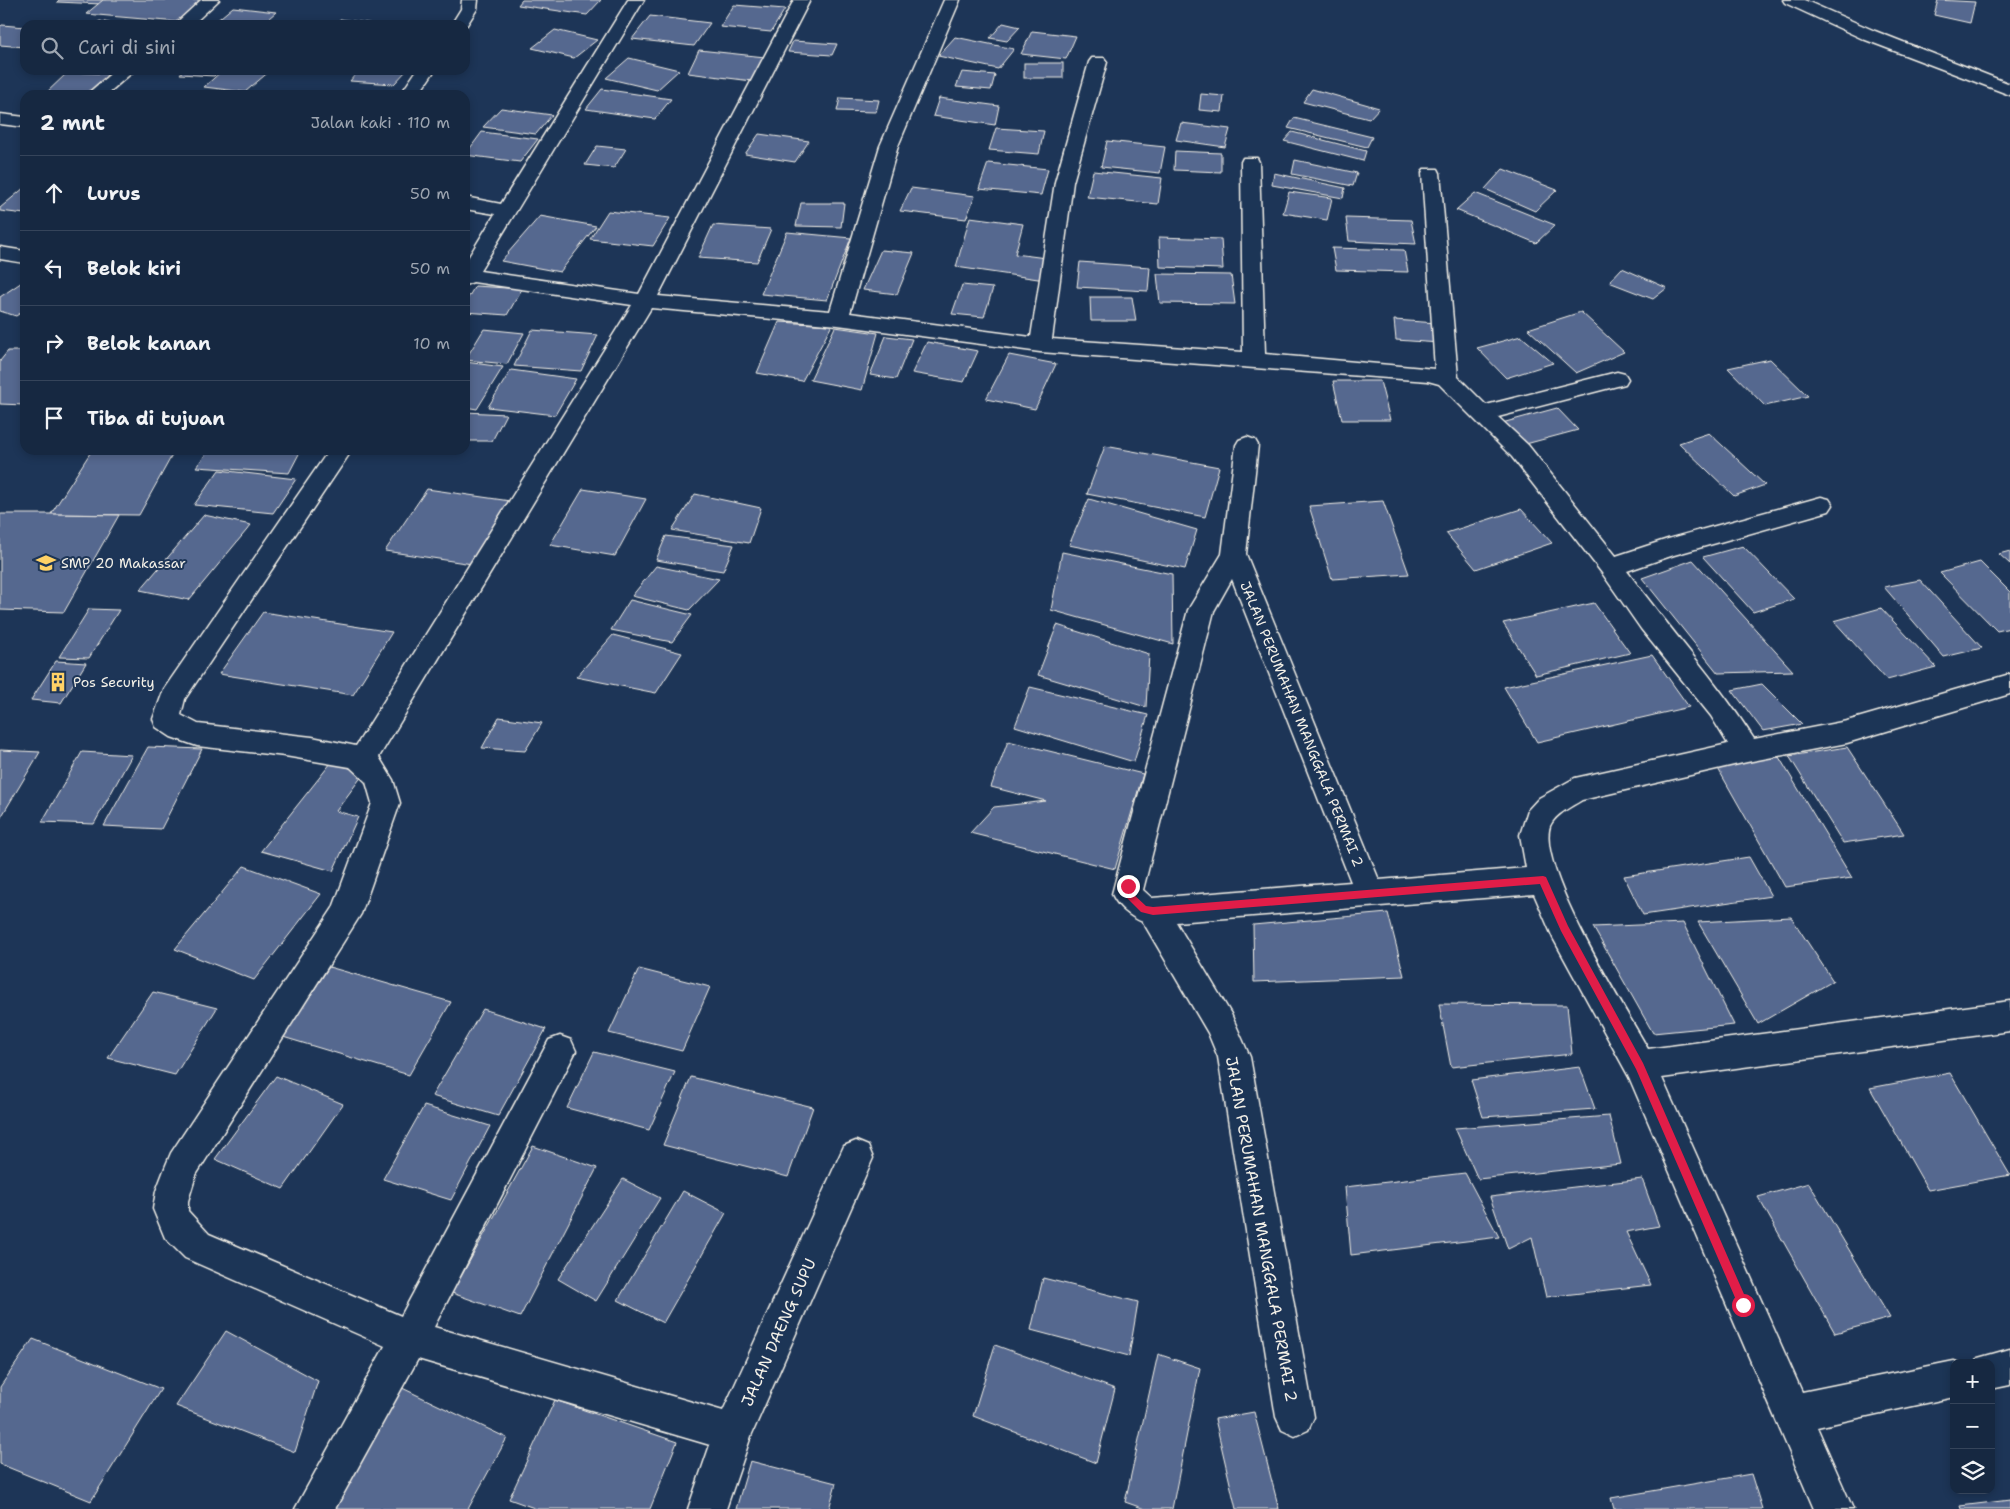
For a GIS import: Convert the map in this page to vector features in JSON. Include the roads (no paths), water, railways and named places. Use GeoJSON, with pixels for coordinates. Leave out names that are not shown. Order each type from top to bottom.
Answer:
{"type":"FeatureCollection","features":[{"type":"Feature","properties":{"kind":"street"},"geometry":{"type":"LineString","coordinates":[[188,20],[211,0]]}},
{"type":"Feature","properties":{"kind":"street"},"geometry":{"type":"LineString","coordinates":[[462,20],[468,9],[470,0]]}},
{"type":"Feature","properties":{"kind":"street"},"geometry":{"type":"LineString","coordinates":[[470,272],[636,0]]}},
{"type":"Feature","properties":{"kind":"street"},"geometry":{"type":"LineString","coordinates":[[363,759],[645,301],[802,0]]}},
{"type":"Feature","properties":{"kind":"street"},"geometry":{"type":"LineString","coordinates":[[838,318],[889,146],[952,0]]}},
{"type":"Feature","properties":{"kind":"street"},"geometry":{"type":"LineString","coordinates":[[1791,0],[1869,35],[2010,90]]}},
{"type":"Feature","properties":{"kind":"street"},"geometry":{"type":"LineString","coordinates":[[1040,345],[1064,182],[1098,62]]}},
{"type":"Feature","properties":{"kind":"street"},"geometry":{"type":"LineString","coordinates":[[101,90],[120,75]]}},
{"type":"Feature","properties":{"kind":"street"},"geometry":{"type":"LineString","coordinates":[[413,90],[423,75]]}},
{"type":"Feature","properties":{"kind":"street"},"geometry":{"type":"LineString","coordinates":[[0,119],[20,121]]}},
{"type":"Feature","properties":{"kind":"street"},"geometry":{"type":"LineString","coordinates":[[1250,162],[1254,359]]}},
{"type":"Feature","properties":{"kind":"street"},"geometry":{"type":"LineString","coordinates":[[1431,173],[1447,379]]}},
{"type":"Feature","properties":{"kind":"street"},"geometry":{"type":"LineString","coordinates":[[470,204],[508,211]]}},
{"type":"Feature","properties":{"kind":"street"},"geometry":{"type":"LineString","coordinates":[[0,253],[20,256]]}},
{"type":"Feature","properties":{"kind":"street"},"geometry":{"type":"LineString","coordinates":[[470,277],[645,301],[838,318],[1040,345],[1254,359],[1428,374],[1447,379],[1520,451],[1611,566],[1650,622],[1720,708],[1747,751]]}},
{"type":"Feature","properties":{"kind":"street"},"geometry":{"type":"LineString","coordinates":[[1483,413],[1616,379]]}},
{"type":"Feature","properties":{"kind":"street","name":"JALAN PERUMAHAN MANGGALA PERMAI 2"},"geometry":{"type":"LineString","coordinates":[[1247,445],[1234,554],[1201,610],[1127,894],[1144,909],[1153,911],[1220,1024],[1234,1057],[1295,1417]]}},
{"type":"Feature","properties":{"kind":"street"},"geometry":{"type":"LineString","coordinates":[[338,455],[173,696],[166,719],[181,729],[197,734],[335,752],[363,759],[378,779],[386,803],[346,914],[183,1165],[169,1201],[170,1214],[178,1230],[197,1246],[409,1338],[733,1433]]}},
{"type":"Feature","properties":{"kind":"street"},"geometry":{"type":"LineString","coordinates":[[1611,566],[1821,505]]}},
{"type":"Feature","properties":{"kind":"street","name":"JALAN PERUMAHAN MANGGALA PERMAI 2"},"geometry":{"type":"LineString","coordinates":[[1234,554],[1370,894]]}},
{"type":"Feature","properties":{"kind":"street"},"geometry":{"type":"LineString","coordinates":[[1834,1509],[1640,1066],[1564,928],[1543,880],[1534,835],[1538,819],[1561,797],[1576,790],[1747,751],[1847,732],[2010,684]]}},
{"type":"Feature","properties":{"kind":"street"},"geometry":{"type":"LineString","coordinates":[[1153,911],[1543,880]]}},
{"type":"Feature","properties":{"kind":"street"},"geometry":{"type":"LineString","coordinates":[[1640,1066],[1798,1043],[2010,1016]]}},
{"type":"Feature","properties":{"kind":"street"},"geometry":{"type":"LineString","coordinates":[[314,1509],[409,1338],[560,1051]]}},
{"type":"Feature","properties":{"kind":"street","name":"JALAN DAENG SUPU"},"geometry":{"type":"LineString","coordinates":[[707,1509],[733,1433],[856,1158]]}},
{"type":"Feature","properties":{"kind":"street"},"geometry":{"type":"LineString","coordinates":[[1995,1370],[2010,1367]]}},
{"type":"Feature","properties":{"kind":"street"},"geometry":{"type":"LineString","coordinates":[[1793,1413],[1950,1380]]}},
{"type":"Feature","properties":{"kind":"place","name":"SMP 20 Makassar"},"geometry":{"type":"Point","coordinates":[46,563]}},
{"type":"Feature","properties":{"kind":"place","name":"Pos Security"},"geometry":{"type":"Point","coordinates":[58,682]}}]}
